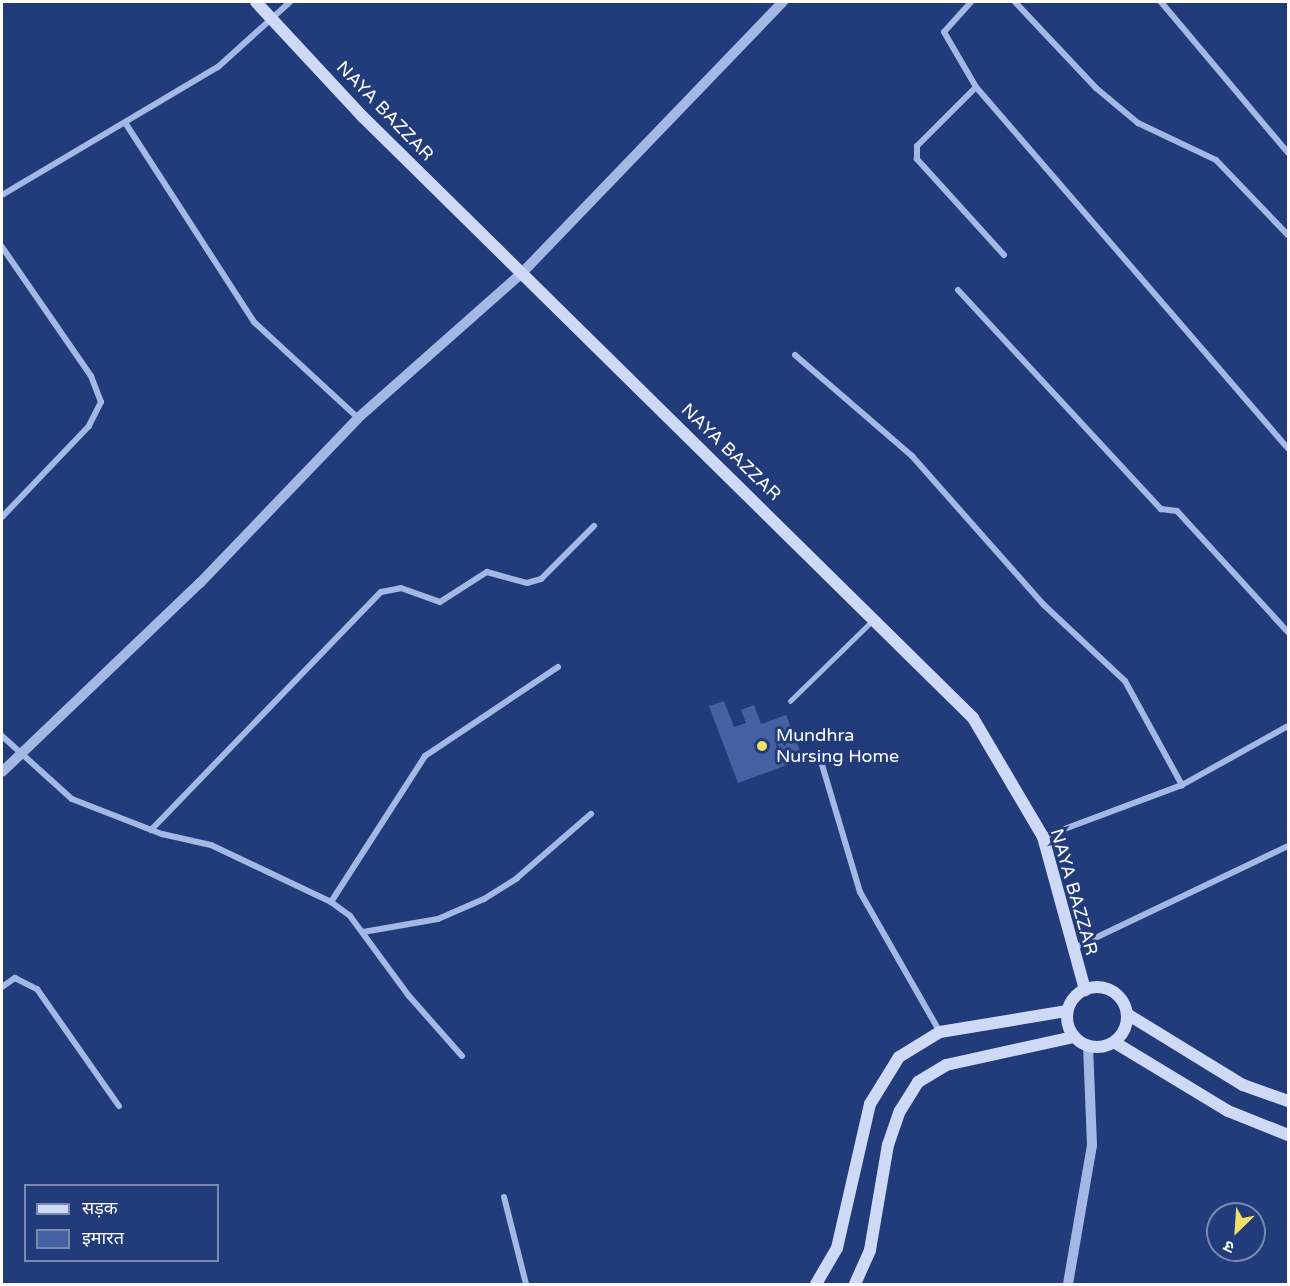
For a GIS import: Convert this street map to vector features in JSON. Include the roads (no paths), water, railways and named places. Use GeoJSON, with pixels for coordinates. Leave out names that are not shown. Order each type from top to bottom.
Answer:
{"type":"FeatureCollection","features":[{"type":"Feature","properties":{"kind":"main road","name":"NAYA BAZZAR"},"geometry":{"type":"LineString","coordinates":[[256,2],[521,274],[876,618],[973,718],[1043,837],[1071,950],[1085,990]]}},
{"type":"Feature","properties":{"kind":"main road"},"geometry":{"type":"LineString","coordinates":[[816,1284],[830,1269],[837,1248],[870,1104],[899,1057],[940,1032],[1067,1011],[1085,990],[1112,992],[1126,1014],[1243,1085],[1288,1101]]}},
{"type":"Feature","properties":{"kind":"main road"},"geometry":{"type":"LineString","coordinates":[[1067,1011],[1073,1036],[1088,1046],[1113,1042],[1124,1030],[1126,1014]]}},
{"type":"Feature","properties":{"kind":"main road"},"geometry":{"type":"LineString","coordinates":[[855,1284],[870,1250],[888,1146],[900,1111],[918,1082],[946,1065],[1073,1036]]}},
{"type":"Feature","properties":{"kind":"main road"},"geometry":{"type":"LineString","coordinates":[[1113,1042],[1228,1111],[1288,1135]]}},
{"type":"Feature","properties":{"kind":"street"},"geometry":{"type":"LineString","coordinates":[[2,195],[126,124],[218,67],[290,2]]}},
{"type":"Feature","properties":{"kind":"street"},"geometry":{"type":"LineString","coordinates":[[2,772],[19,753],[200,583],[358,418],[521,274],[783,2]]}},
{"type":"Feature","properties":{"kind":"street"},"geometry":{"type":"LineString","coordinates":[[970,2],[944,32],[976,87],[1288,448]]}},
{"type":"Feature","properties":{"kind":"street"},"geometry":{"type":"LineString","coordinates":[[1015,2],[1105,95],[1138,123],[1216,160],[1288,235]]}},
{"type":"Feature","properties":{"kind":"street"},"geometry":{"type":"LineString","coordinates":[[1161,2],[1288,153]]}},
{"type":"Feature","properties":{"kind":"street"},"geometry":{"type":"LineString","coordinates":[[976,87],[917,146],[917,159],[1004,255]]}},
{"type":"Feature","properties":{"kind":"street"},"geometry":{"type":"LineString","coordinates":[[126,124],[254,322],[358,418]]}},
{"type":"Feature","properties":{"kind":"street"},"geometry":{"type":"LineString","coordinates":[[2,247],[91,376],[101,402],[89,426],[2,517]]}},
{"type":"Feature","properties":{"kind":"street"},"geometry":{"type":"LineString","coordinates":[[958,290],[1161,509],[1177,511],[1288,632]]}},
{"type":"Feature","properties":{"kind":"street"},"geometry":{"type":"LineString","coordinates":[[795,355],[912,456],[1044,605],[1125,681],[1182,785]]}},
{"type":"Feature","properties":{"kind":"street"},"geometry":{"type":"LineString","coordinates":[[151,830],[381,592],[401,588],[440,602],[487,572],[527,583],[541,579],[594,526]]}},
{"type":"Feature","properties":{"kind":"street"},"geometry":{"type":"LineString","coordinates":[[331,902],[425,756],[558,667]]}},
{"type":"Feature","properties":{"kind":"street"},"geometry":{"type":"LineString","coordinates":[[1043,837],[1182,785],[1288,726]]}},
{"type":"Feature","properties":{"kind":"street"},"geometry":{"type":"LineString","coordinates":[[2,736],[72,799],[151,830],[211,845],[331,902],[363,933],[462,1056]]}},
{"type":"Feature","properties":{"kind":"street"},"geometry":{"type":"LineString","coordinates":[[820,758],[860,892],[940,1032]]}},
{"type":"Feature","properties":{"kind":"street"},"geometry":{"type":"LineString","coordinates":[[363,933],[438,919],[484,899],[517,878],[591,814]]}},
{"type":"Feature","properties":{"kind":"street"},"geometry":{"type":"LineString","coordinates":[[1071,950],[1288,846]]}},
{"type":"Feature","properties":{"kind":"street"},"geometry":{"type":"LineString","coordinates":[[2,987],[15,978],[37,989],[119,1106]]}},
{"type":"Feature","properties":{"kind":"street"},"geometry":{"type":"LineString","coordinates":[[1068,1284],[1092,1145],[1088,1046]]}},
{"type":"Feature","properties":{"kind":"street"},"geometry":{"type":"LineString","coordinates":[[504,1197],[526,1284]]}},
{"type":"Feature","properties":{"kind":"lane"},"geometry":{"type":"LineString","coordinates":[[790,701],[876,618]]}},
{"type":"Feature","properties":{"kind":"place","name":"Mundhra Nursing Home"},"geometry":{"type":"Point","coordinates":[762,746]}}]}
